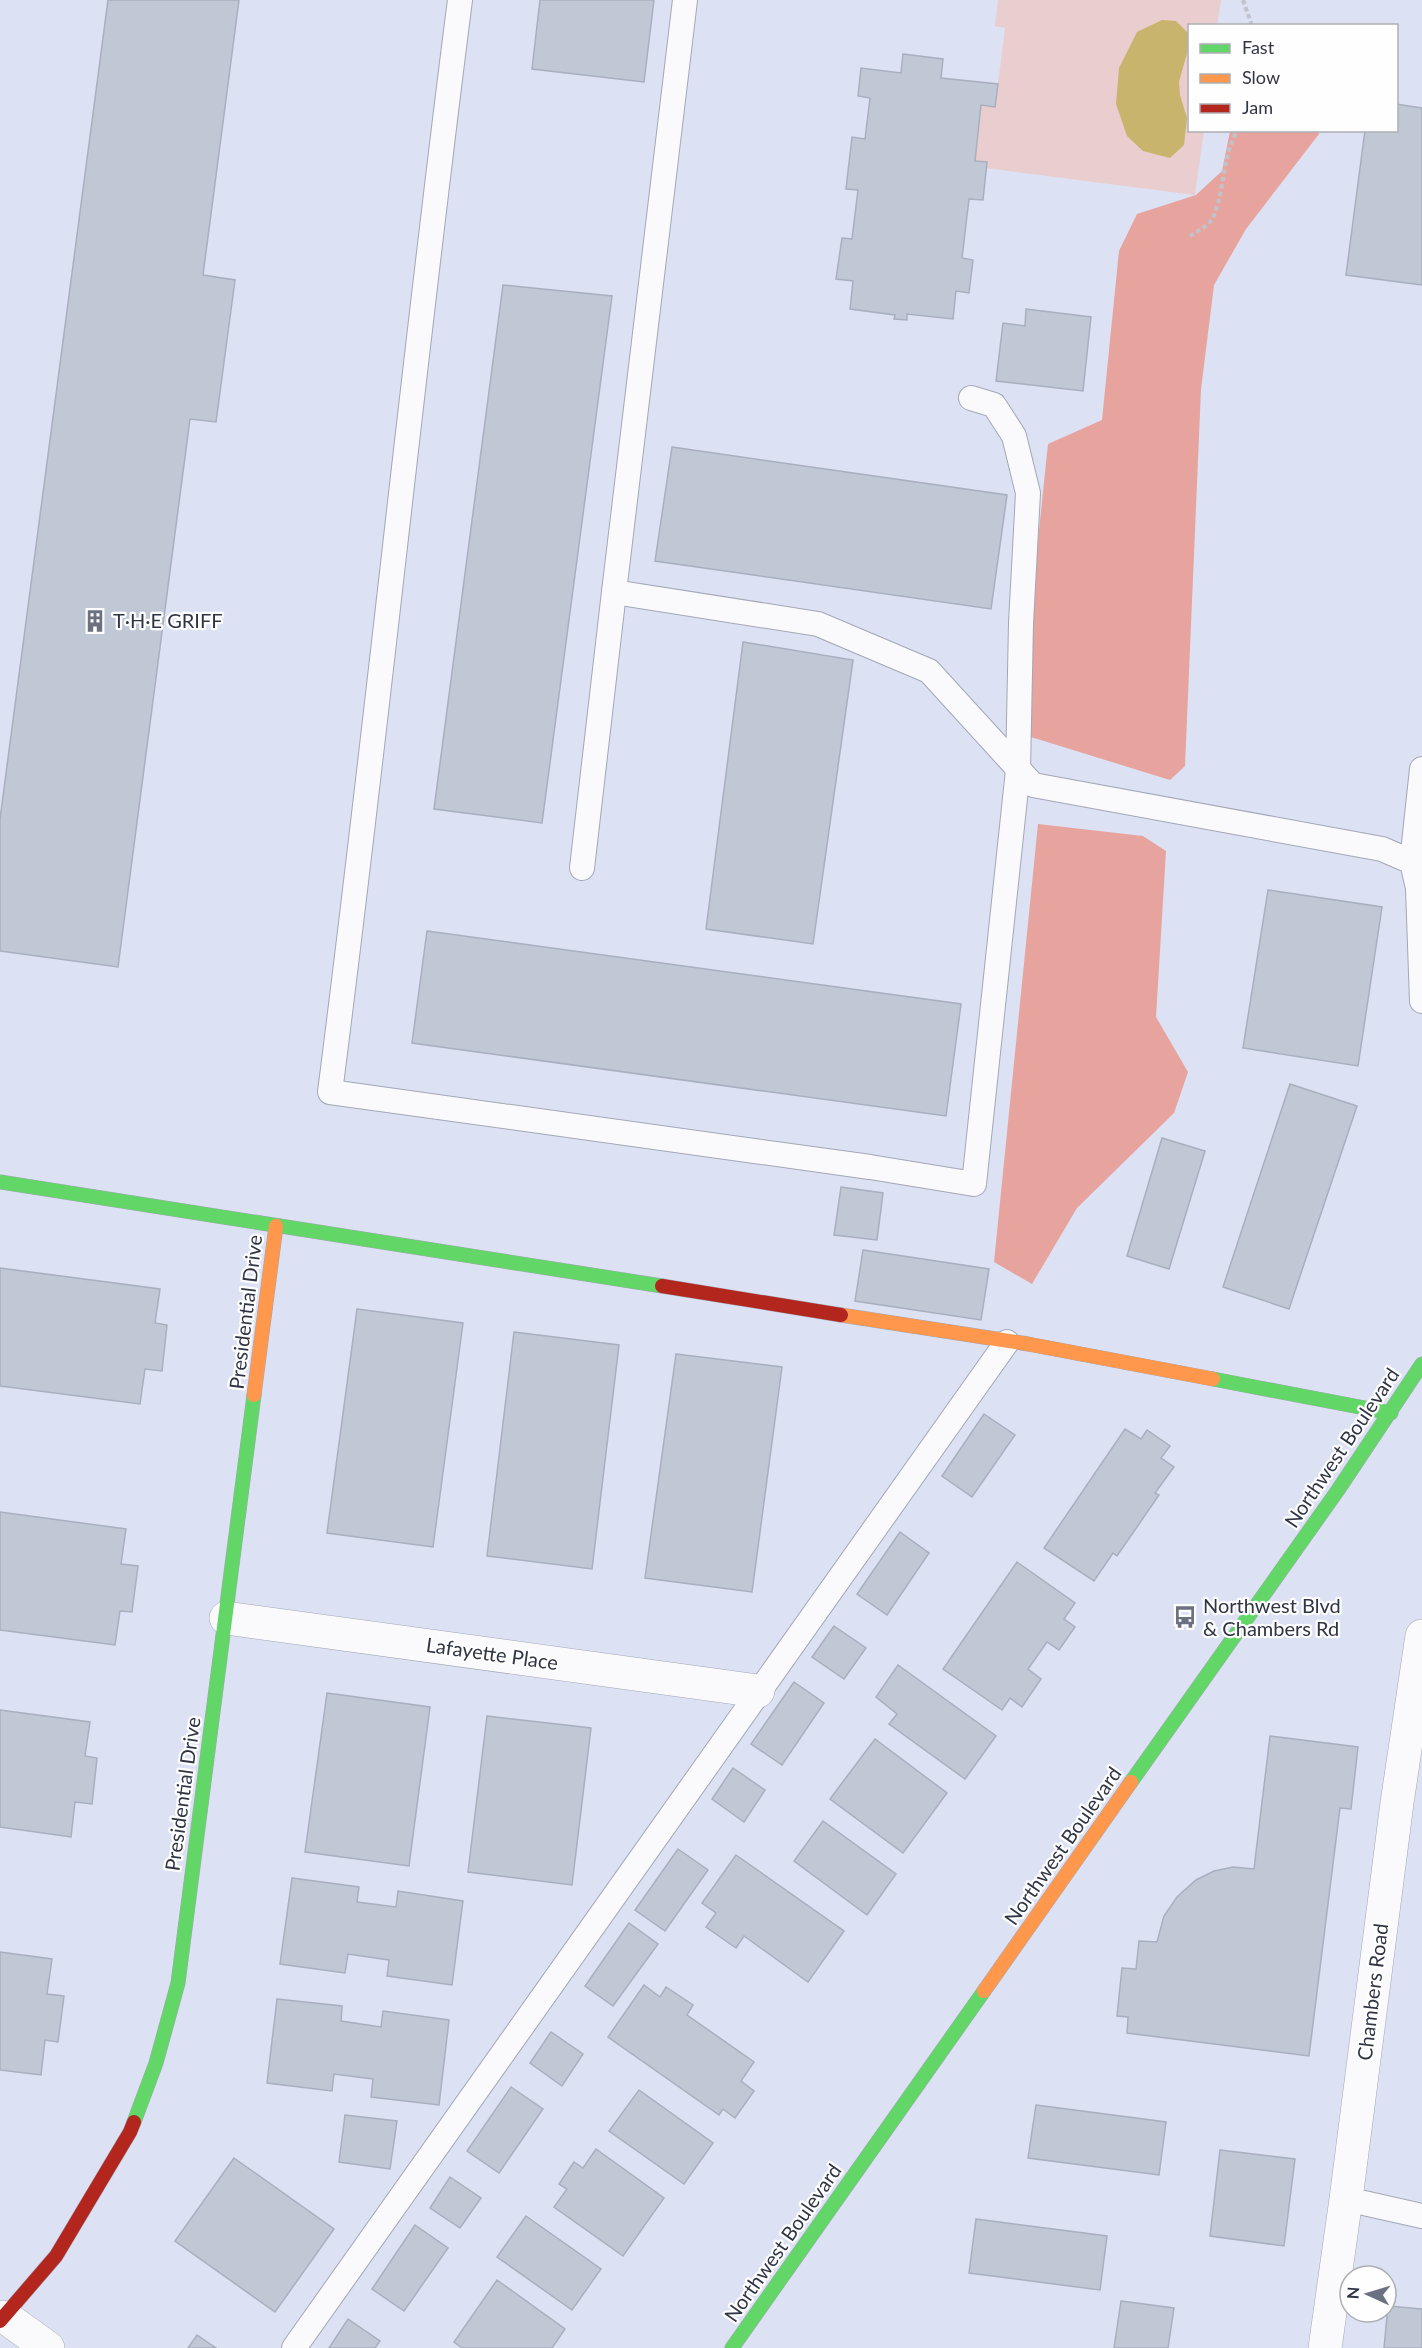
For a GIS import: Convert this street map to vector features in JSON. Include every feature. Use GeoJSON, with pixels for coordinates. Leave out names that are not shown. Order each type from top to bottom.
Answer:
{"type":"FeatureCollection","features":[{"type":"Feature","properties":{"kind":"street"},"geometry":{"type":"LineString","coordinates":[[0,1182],[1007,1342],[1391,1413]]}},
{"type":"Feature","properties":{"kind":"street","name":"Presidential Drive"},"geometry":{"type":"LineString","coordinates":[[3,2319],[56,2256],[130,2132],[156,2063],[178,1983],[276,1226]]}},
{"type":"Feature","properties":{"kind":"street","name":"Northwest Boulevard"},"geometry":{"type":"LineString","coordinates":[[732,2348],[1391,1413],[1422,1364]]}},
{"type":"Feature","properties":{"kind":"street","name":"Lafayette Place"},"geometry":{"type":"LineString","coordinates":[[226,1618],[758,1691]]}},
{"type":"Feature","properties":{"kind":"street","name":"Chambers Road"},"geometry":{"type":"LineString","coordinates":[[1325,2348],[1397,1803],[1422,1635]]}},
{"type":"Feature","properties":{"kind":"street"},"geometry":{"type":"LineString","coordinates":[[3,2319],[48,2348]]}},
{"type":"Feature","properties":{"kind":"lane"},"geometry":{"type":"LineString","coordinates":[[460,0],[440,153],[362,844],[330,1092],[974,1184],[1018,770],[1021,623],[1028,494],[1014,436],[994,405],[971,398]]}},
{"type":"Feature","properties":{"kind":"lane"},"geometry":{"type":"LineString","coordinates":[[582,868],[685,0]]}},
{"type":"Feature","properties":{"kind":"lane"},"geometry":{"type":"LineString","coordinates":[[614,592],[818,624],[929,671],[1033,785],[1382,849],[1417,863]]}},
{"type":"Feature","properties":{"kind":"lane"},"geometry":{"type":"LineString","coordinates":[[1422,769],[1417,863],[1422,1001]]}},
{"type":"Feature","properties":{"kind":"lane"},"geometry":{"type":"LineString","coordinates":[[294,2348],[1007,1342]]}},
{"type":"Feature","properties":{"kind":"lane"},"geometry":{"type":"LineString","coordinates":[[1346,2199],[1422,2216]]}},
{"type":"Feature","properties":{"kind":"path"},"geometry":{"type":"LineString","coordinates":[[1243,0],[1251,24]]}},
{"type":"Feature","properties":{"kind":"path"},"geometry":{"type":"LineString","coordinates":[[1190,236],[1210,222],[1218,206],[1229,149],[1236,132]]}},
{"type":"Feature","properties":{"kind":"shaded area"},"geometry":{"type":"Polygon","coordinates":[[[998,0],[1221,0],[1217,24],[1188,24],[1188,132],[1204,132],[1195,195],[986,168],[986,162],[975,161],[981,105],[995,107],[1005,28],[995,26],[998,0]]]}},
{"type":"Feature","properties":{"kind":"shaded area"},"geometry":{"type":"Polygon","coordinates":[[[1162,20],[1176,21],[1188,33],[1188,50],[1179,82],[1180,95],[1187,118],[1184,145],[1170,158],[1143,151],[1127,136],[1116,104],[1119,68],[1137,32],[1162,20]]]}},
{"type":"Feature","properties":{"kind":"shaded area"},"geometry":{"type":"Polygon","coordinates":[[[1230,132],[1319,132],[1246,229],[1214,285],[1201,389],[1185,766],[1170,780],[1018,733],[1048,444],[1102,420],[1119,251],[1137,214],[1196,195],[1222,171],[1230,132]]]}},
{"type":"Feature","properties":{"kind":"shaded area"},"geometry":{"type":"Polygon","coordinates":[[[1038,824],[1143,836],[1166,851],[1156,1017],[1188,1072],[1174,1113],[1077,1208],[1032,1284],[994,1262],[1038,824]]]}},
{"type":"Feature","properties":{"kind":"building","name":"T·H·E GRIFF"},"geometry":{"type":"Polygon","coordinates":[[[108,0],[239,0],[203,275],[235,280],[216,422],[190,419],[118,967],[0,951],[0,819],[108,0]]]}},
{"type":"Feature","properties":{"kind":"building"},"geometry":{"type":"Polygon","coordinates":[[[540,0],[654,0],[644,82],[532,69],[540,0]]]}},
{"type":"Feature","properties":{"kind":"building"},"geometry":{"type":"Polygon","coordinates":[[[903,54],[943,59],[941,78],[998,84],[995,107],[981,105],[975,161],[987,162],[983,200],[969,199],[962,258],[973,260],[969,293],[956,291],[953,319],[907,314],[907,320],[894,319],[895,315],[850,309],[853,281],[836,279],[842,238],[852,239],[858,190],[846,189],[852,137],[865,139],[870,98],[858,96],[861,68],[901,73],[903,54]]]}},
{"type":"Feature","properties":{"kind":"building"},"geometry":{"type":"Polygon","coordinates":[[[1398,104],[1422,108],[1422,285],[1346,275],[1365,132],[1398,132],[1398,104]]]}},
{"type":"Feature","properties":{"kind":"building"},"geometry":{"type":"Polygon","coordinates":[[[503,285],[612,296],[542,823],[434,809],[503,285]]]}},
{"type":"Feature","properties":{"kind":"building"},"geometry":{"type":"Polygon","coordinates":[[[1026,309],[1091,317],[1083,391],[996,381],[1003,323],[1025,326],[1026,309]]]}},
{"type":"Feature","properties":{"kind":"building"},"geometry":{"type":"Polygon","coordinates":[[[672,447],[1007,495],[991,609],[655,561],[672,447]]]}},
{"type":"Feature","properties":{"kind":"building"},"geometry":{"type":"Polygon","coordinates":[[[743,642],[853,660],[813,944],[706,929],[743,642]]]}},
{"type":"Feature","properties":{"kind":"building"},"geometry":{"type":"Polygon","coordinates":[[[1268,890],[1382,907],[1358,1066],[1243,1048],[1268,890]]]}},
{"type":"Feature","properties":{"kind":"building"},"geometry":{"type":"Polygon","coordinates":[[[427,931],[961,1004],[946,1116],[412,1043],[427,931]]]}},
{"type":"Feature","properties":{"kind":"building"},"geometry":{"type":"Polygon","coordinates":[[[1290,1084],[1357,1106],[1289,1309],[1223,1287],[1290,1084]]]}},
{"type":"Feature","properties":{"kind":"building"},"geometry":{"type":"Polygon","coordinates":[[[1162,1138],[1205,1151],[1169,1269],[1127,1256],[1162,1138]]]}},
{"type":"Feature","properties":{"kind":"building"},"geometry":{"type":"Polygon","coordinates":[[[841,1187],[883,1193],[877,1240],[834,1235],[841,1187]]]}},
{"type":"Feature","properties":{"kind":"building"},"geometry":{"type":"Polygon","coordinates":[[[863,1250],[989,1269],[981,1320],[855,1301],[863,1250]]]}},
{"type":"Feature","properties":{"kind":"building"},"geometry":{"type":"Polygon","coordinates":[[[0,1268],[160,1289],[155,1323],[167,1325],[162,1371],[145,1369],[140,1404],[0,1386],[0,1268]]]}},
{"type":"Feature","properties":{"kind":"building"},"geometry":{"type":"Polygon","coordinates":[[[357,1309],[463,1323],[433,1547],[327,1533],[357,1309]]]}},
{"type":"Feature","properties":{"kind":"building"},"geometry":{"type":"Polygon","coordinates":[[[514,1332],[619,1345],[592,1569],[487,1556],[514,1332]]]}},
{"type":"Feature","properties":{"kind":"building"},"geometry":{"type":"Polygon","coordinates":[[[676,1354],[782,1367],[752,1592],[645,1578],[676,1354]]]}},
{"type":"Feature","properties":{"kind":"building"},"geometry":{"type":"Polygon","coordinates":[[[984,1414],[1015,1435],[972,1497],[942,1476],[984,1414]]]}},
{"type":"Feature","properties":{"kind":"building"},"geometry":{"type":"Polygon","coordinates":[[[1125,1429],[1141,1439],[1147,1430],[1170,1446],[1161,1458],[1174,1467],[1155,1493],[1159,1495],[1117,1556],[1113,1553],[1094,1581],[1044,1548],[1125,1429]]]}},
{"type":"Feature","properties":{"kind":"building"},"geometry":{"type":"Polygon","coordinates":[[[0,1512],[126,1529],[121,1564],[138,1566],[132,1612],[120,1611],[115,1645],[0,1630],[0,1512]]]}},
{"type":"Feature","properties":{"kind":"building"},"geometry":{"type":"Polygon","coordinates":[[[900,1532],[929,1553],[887,1615],[857,1594],[900,1532]]]}},
{"type":"Feature","properties":{"kind":"building"},"geometry":{"type":"Polygon","coordinates":[[[1017,1562],[1075,1603],[1064,1619],[1075,1627],[1059,1650],[1047,1642],[1028,1669],[1041,1679],[1022,1707],[1010,1698],[1002,1710],[943,1669],[1017,1562]]]}},
{"type":"Feature","properties":{"kind":"building"},"geometry":{"type":"Polygon","coordinates":[[[834,1626],[866,1648],[844,1679],[812,1657],[834,1626]]]}},
{"type":"Feature","properties":{"kind":"building"},"geometry":{"type":"Polygon","coordinates":[[[898,1665],[996,1736],[965,1779],[889,1724],[897,1714],[876,1697],[898,1665]]]}},
{"type":"Feature","properties":{"kind":"building"},"geometry":{"type":"Polygon","coordinates":[[[794,1682],[824,1703],[782,1765],[751,1744],[794,1682]]]}},
{"type":"Feature","properties":{"kind":"building"},"geometry":{"type":"Polygon","coordinates":[[[327,1693],[430,1707],[409,1866],[305,1852],[327,1693]]]}},
{"type":"Feature","properties":{"kind":"building"},"geometry":{"type":"Polygon","coordinates":[[[0,1710],[90,1722],[85,1756],[97,1758],[92,1804],[75,1802],[71,1837],[0,1827],[0,1710]]]}},
{"type":"Feature","properties":{"kind":"building"},"geometry":{"type":"Polygon","coordinates":[[[487,1716],[591,1728],[572,1885],[468,1872],[487,1716]]]}},
{"type":"Feature","properties":{"kind":"building"},"geometry":{"type":"Polygon","coordinates":[[[1270,1736],[1358,1747],[1351,1809],[1340,1808],[1309,2056],[1127,2033],[1128,2017],[1117,2016],[1122,1968],[1136,1969],[1139,1941],[1157,1942],[1164,1916],[1177,1897],[1196,1880],[1214,1871],[1233,1867],[1254,1869],[1270,1736]]]}},
{"type":"Feature","properties":{"kind":"building"},"geometry":{"type":"Polygon","coordinates":[[[875,1739],[947,1793],[903,1853],[830,1799],[875,1739]]]}},
{"type":"Feature","properties":{"kind":"building"},"geometry":{"type":"Polygon","coordinates":[[[733,1768],[765,1790],[744,1822],[712,1799],[733,1768]]]}},
{"type":"Feature","properties":{"kind":"building"},"geometry":{"type":"Polygon","coordinates":[[[823,1821],[896,1874],[867,1915],[794,1861],[823,1821]]]}},
{"type":"Feature","properties":{"kind":"building"},"geometry":{"type":"Polygon","coordinates":[[[678,1849],[708,1870],[665,1931],[635,1910],[678,1849]]]}},
{"type":"Feature","properties":{"kind":"building"},"geometry":{"type":"Polygon","coordinates":[[[736,1855],[844,1931],[808,1982],[744,1936],[736,1948],[706,1927],[716,1913],[702,1903],[736,1855]]]}},
{"type":"Feature","properties":{"kind":"building"},"geometry":{"type":"Polygon","coordinates":[[[292,1878],[359,1887],[357,1902],[396,1907],[398,1891],[463,1901],[452,1985],[387,1976],[389,1960],[348,1954],[345,1973],[280,1964],[292,1878]]]}},
{"type":"Feature","properties":{"kind":"building"},"geometry":{"type":"Polygon","coordinates":[[[629,1923],[658,1944],[613,2006],[585,1986],[629,1923]]]}},
{"type":"Feature","properties":{"kind":"building"},"geometry":{"type":"Polygon","coordinates":[[[0,1952],[52,1959],[47,1994],[64,1996],[58,2042],[45,2040],[41,2075],[0,2070],[0,1952]]]}},
{"type":"Feature","properties":{"kind":"building"},"geometry":{"type":"Polygon","coordinates":[[[644,1985],[660,1997],[666,1987],[693,2005],[687,2015],[754,2062],[741,2081],[754,2091],[735,2118],[723,2109],[719,2115],[608,2037],[644,1985]]]}},
{"type":"Feature","properties":{"kind":"building"},"geometry":{"type":"Polygon","coordinates":[[[277,1999],[342,2006],[341,2021],[381,2027],[383,2011],[449,2020],[439,2105],[371,2097],[373,2079],[334,2074],[332,2091],[267,2083],[277,1999]]]}},
{"type":"Feature","properties":{"kind":"building"},"geometry":{"type":"Polygon","coordinates":[[[551,2032],[583,2054],[562,2086],[530,2063],[551,2032]]]}},
{"type":"Feature","properties":{"kind":"building"},"geometry":{"type":"Polygon","coordinates":[[[511,2087],[543,2109],[499,2173],[467,2151],[511,2087]]]}},
{"type":"Feature","properties":{"kind":"building"},"geometry":{"type":"Polygon","coordinates":[[[639,2090],[713,2143],[684,2184],[609,2131],[639,2090]]]}},
{"type":"Feature","properties":{"kind":"building"},"geometry":{"type":"Polygon","coordinates":[[[1036,2105],[1166,2122],[1159,2175],[1028,2158],[1036,2105]]]}},
{"type":"Feature","properties":{"kind":"building"},"geometry":{"type":"Polygon","coordinates":[[[345,2115],[397,2121],[390,2169],[339,2162],[345,2115]]]}},
{"type":"Feature","properties":{"kind":"building"},"geometry":{"type":"Polygon","coordinates":[[[596,2149],[664,2198],[623,2256],[554,2207],[567,2189],[559,2184],[574,2162],[583,2168],[596,2149]]]}},
{"type":"Feature","properties":{"kind":"building"},"geometry":{"type":"Polygon","coordinates":[[[1220,2150],[1295,2159],[1284,2246],[1210,2236],[1220,2150]]]}},
{"type":"Feature","properties":{"kind":"building"},"geometry":{"type":"Polygon","coordinates":[[[234,2158],[334,2229],[275,2312],[175,2241],[234,2158]]]}},
{"type":"Feature","properties":{"kind":"building"},"geometry":{"type":"Polygon","coordinates":[[[450,2177],[481,2198],[460,2228],[430,2208],[450,2177]]]}},
{"type":"Feature","properties":{"kind":"building"},"geometry":{"type":"Polygon","coordinates":[[[526,2216],[601,2269],[572,2310],[497,2257],[526,2216]]]}},
{"type":"Feature","properties":{"kind":"building"},"geometry":{"type":"Polygon","coordinates":[[[976,2219],[1107,2236],[1100,2290],[969,2273],[976,2219]]]}},
{"type":"Feature","properties":{"kind":"building"},"geometry":{"type":"Polygon","coordinates":[[[415,2225],[448,2248],[404,2311],[372,2289],[415,2225]]]}},
{"type":"Feature","properties":{"kind":"building"},"geometry":{"type":"Polygon","coordinates":[[[497,2280],[565,2329],[552,2348],[462,2348],[454,2342],[497,2280]]]}},
{"type":"Feature","properties":{"kind":"building"},"geometry":{"type":"Polygon","coordinates":[[[1121,2301],[1174,2308],[1168,2348],[1114,2348],[1121,2301]]]}},
{"type":"Feature","properties":{"kind":"building"},"geometry":{"type":"Polygon","coordinates":[[[1398,2307],[1422,2309],[1422,2348],[1384,2348],[1386,2324],[1398,2324],[1398,2307]]]}},
{"type":"Feature","properties":{"kind":"building"},"geometry":{"type":"Polygon","coordinates":[[[348,2319],[380,2341],[375,2348],[329,2348],[348,2319]]]}},
{"type":"Feature","properties":{"kind":"building"},"geometry":{"type":"Polygon","coordinates":[[[197,2335],[216,2348],[188,2348],[197,2335]]]}},
{"type":"Feature","properties":{"kind":"traffic: fast"},"geometry":{"type":"LineString","coordinates":[[0,1182],[662,1286]]}},
{"type":"Feature","properties":{"kind":"traffic: fast"},"geometry":{"type":"LineString","coordinates":[[1131,1782],[1338,1490],[1422,1364]]}},
{"type":"Feature","properties":{"kind":"traffic: fast"},"geometry":{"type":"LineString","coordinates":[[1213,1379],[1391,1413]]}},
{"type":"Feature","properties":{"kind":"traffic: fast"},"geometry":{"type":"LineString","coordinates":[[134,2122],[156,2063],[178,1983],[254,1395]]}},
{"type":"Feature","properties":{"kind":"traffic: fast"},"geometry":{"type":"LineString","coordinates":[[732,2348],[984,1991]]}},
{"type":"Feature","properties":{"kind":"traffic: slow"},"geometry":{"type":"LineString","coordinates":[[254,1395],[276,1226]]}},
{"type":"Feature","properties":{"kind":"traffic: slow"},"geometry":{"type":"LineString","coordinates":[[841,1315],[1028,1344],[1213,1379]]}},
{"type":"Feature","properties":{"kind":"traffic: slow"},"geometry":{"type":"LineString","coordinates":[[984,1991],[1131,1782]]}},
{"type":"Feature","properties":{"kind":"traffic: jam"},"geometry":{"type":"LineString","coordinates":[[662,1286],[841,1315]]}},
{"type":"Feature","properties":{"kind":"traffic: jam"},"geometry":{"type":"LineString","coordinates":[[0,2321],[56,2256],[134,2122]]}},
{"type":"Feature","properties":{"kind":"place","name":"T·H·E GRIFF"},"geometry":{"type":"Point","coordinates":[95,621]}},
{"type":"Feature","properties":{"kind":"place","name":"Northwest Blvd & Chambers Rd"},"geometry":{"type":"Point","coordinates":[1185,1617]}}]}
